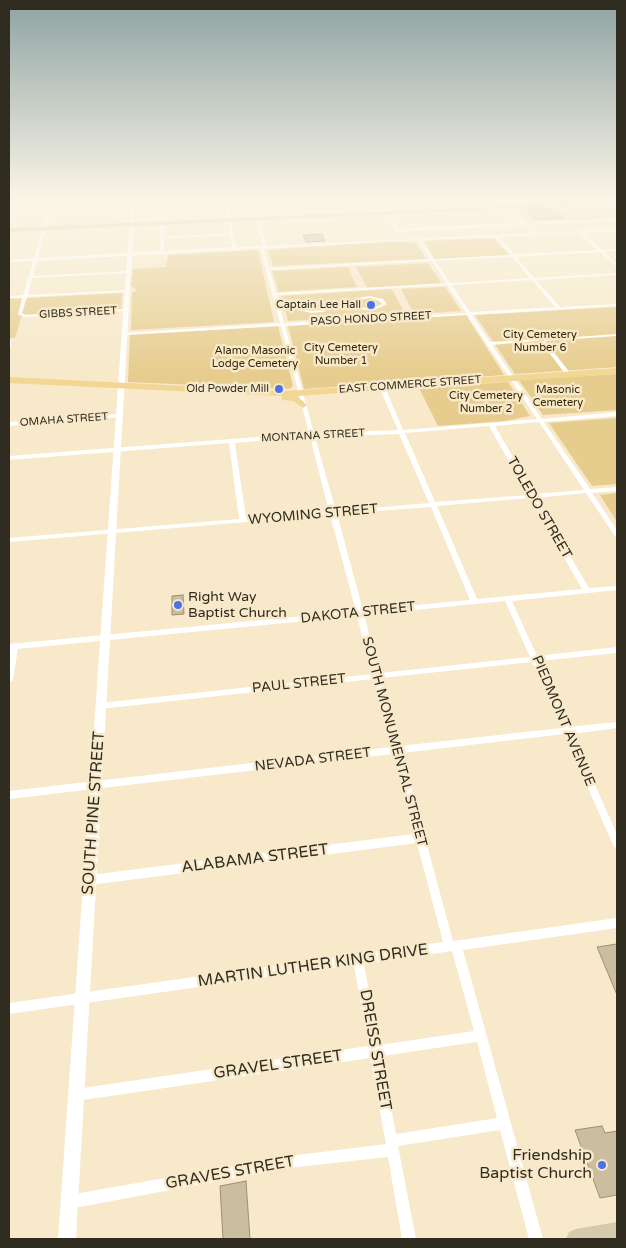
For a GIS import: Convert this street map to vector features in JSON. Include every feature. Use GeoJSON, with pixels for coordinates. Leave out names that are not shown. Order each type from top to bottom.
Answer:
{"type":"FeatureCollection","features":[{"type":"Feature","properties":{"kind":"main road","name":"EAST COMMERCE STREET"},"geometry":{"type":"LineString","coordinates":[[9,380],[300,393],[617,371]]}},
{"type":"Feature","properties":{"kind":"main road","name":"EAST COMMERCE STREET"},"geometry":{"type":"LineString","coordinates":[[203,390],[295,398],[303,405]]}},
{"type":"Feature","properties":{"kind":"main road"},"geometry":{"type":"LineString","coordinates":[[576,1239],[617,1232]]}},
{"type":"Feature","properties":{"kind":"street"},"geometry":{"type":"LineString","coordinates":[[9,261],[48,259]]}},
{"type":"Feature","properties":{"kind":"street","name":"SOUTH PINE STREET"},"geometry":{"type":"LineString","coordinates":[[67,1239],[129,259]]}},
{"type":"Feature","properties":{"kind":"street","name":"SOUTH MONUMENTAL STREET"},"geometry":{"type":"LineString","coordinates":[[266,259],[281,324],[396,751],[536,1239]]}},
{"type":"Feature","properties":{"kind":"street"},"geometry":{"type":"LineString","coordinates":[[268,269],[448,259]]}},
{"type":"Feature","properties":{"kind":"street"},"geometry":{"type":"LineString","coordinates":[[516,259],[558,308]]}},
{"type":"Feature","properties":{"kind":"street"},"geometry":{"type":"LineString","coordinates":[[23,297],[34,260]]}},
{"type":"Feature","properties":{"kind":"street"},"geometry":{"type":"LineString","coordinates":[[433,260],[617,535]]}},
{"type":"Feature","properties":{"kind":"street"},"geometry":{"type":"LineString","coordinates":[[29,277],[128,272]]}},
{"type":"Feature","properties":{"kind":"street"},"geometry":{"type":"LineString","coordinates":[[274,294],[617,274]]}},
{"type":"Feature","properties":{"kind":"street"},"geometry":{"type":"LineString","coordinates":[[9,297],[127,291]]}},
{"type":"Feature","properties":{"kind":"street","name":"GIBBS STREET"},"geometry":{"type":"LineString","coordinates":[[23,297],[25,299],[20,314],[24,316],[126,310]]}},
{"type":"Feature","properties":{"kind":"street"},"geometry":{"type":"LineString","coordinates":[[326,306],[322,311],[311,312],[303,311],[298,306],[310,301],[322,302],[326,306],[354,304],[360,308],[372,310],[382,307],[384,302],[378,298],[366,297],[355,300],[354,304]]}},
{"type":"Feature","properties":{"kind":"street","name":"PASO HONDO STREET"},"geometry":{"type":"LineString","coordinates":[[124,334],[617,304]]}},
{"type":"Feature","properties":{"kind":"street"},"geometry":{"type":"LineString","coordinates":[[372,310],[376,319]]}},
{"type":"Feature","properties":{"kind":"street"},"geometry":{"type":"LineString","coordinates":[[489,344],[617,335]]}},
{"type":"Feature","properties":{"kind":"street"},"geometry":{"type":"LineString","coordinates":[[542,341],[568,374]]}},
{"type":"Feature","properties":{"kind":"street"},"geometry":{"type":"LineString","coordinates":[[382,387],[434,504],[474,602]]}},
{"type":"Feature","properties":{"kind":"street","name":"MONTANA STREET"},"geometry":{"type":"LineString","coordinates":[[9,458],[311,435],[402,432],[492,426],[617,414]]}},
{"type":"Feature","properties":{"kind":"street","name":"OMAHA STREET"},"geometry":{"type":"LineString","coordinates":[[9,424],[119,416]]}},
{"type":"Feature","properties":{"kind":"street","name":"TOLEDO STREET"},"geometry":{"type":"LineString","coordinates":[[492,426],[587,591]]}},
{"type":"Feature","properties":{"kind":"street"},"geometry":{"type":"LineString","coordinates":[[232,441],[243,521]]}},
{"type":"Feature","properties":{"kind":"street","name":"WYOMING STREET"},"geometry":{"type":"LineString","coordinates":[[9,540],[617,489]]}},
{"type":"Feature","properties":{"kind":"street","name":"DAKOTA STREET"},"geometry":{"type":"LineString","coordinates":[[12,647],[617,588]]}},
{"type":"Feature","properties":{"kind":"street","name":"PIEDMONT AVENUE"},"geometry":{"type":"LineString","coordinates":[[508,599],[617,844]]}},
{"type":"Feature","properties":{"kind":"street"},"geometry":{"type":"LineString","coordinates":[[9,679],[12,647]]}},
{"type":"Feature","properties":{"kind":"street","name":"PAUL STREET"},"geometry":{"type":"LineString","coordinates":[[100,706],[617,650]]}},
{"type":"Feature","properties":{"kind":"street","name":"NEVADA STREET"},"geometry":{"type":"LineString","coordinates":[[9,795],[617,725]]}},
{"type":"Feature","properties":{"kind":"street","name":"ALABAMA STREET"},"geometry":{"type":"LineString","coordinates":[[90,880],[420,838]]}},
{"type":"Feature","properties":{"kind":"street","name":"MARTIN LUTHER KING DRIVE"},"geometry":{"type":"LineString","coordinates":[[9,1008],[617,923]]}},
{"type":"Feature","properties":{"kind":"street","name":"DREISS STREET"},"geometry":{"type":"LineString","coordinates":[[358,959],[409,1239]]}},
{"type":"Feature","properties":{"kind":"street","name":"GRAVEL STREET"},"geometry":{"type":"LineString","coordinates":[[76,1094],[479,1036]]}},
{"type":"Feature","properties":{"kind":"street","name":"GRAVES STREET"},"geometry":{"type":"LineString","coordinates":[[69,1202],[289,1162],[392,1146],[503,1123]]}},
{"type":"Feature","properties":{"kind":"green space"},"geometry":{"type":"Polygon","coordinates":[[[167,259],[260,259],[274,322],[131,330],[132,293],[137,290],[131,286],[133,269],[166,267],[167,259]]]}},
{"type":"Feature","properties":{"kind":"green space"},"geometry":{"type":"Polygon","coordinates":[[[271,259],[421,259],[273,266],[271,259]]]}},
{"type":"Feature","properties":{"kind":"green space"},"geometry":{"type":"Polygon","coordinates":[[[428,263],[442,284],[367,288],[356,267],[428,263]]]}},
{"type":"Feature","properties":{"kind":"green space"},"geometry":{"type":"Polygon","coordinates":[[[348,267],[357,287],[279,292],[272,271],[348,267]]]}},
{"type":"Feature","properties":{"kind":"green space"},"geometry":{"type":"Polygon","coordinates":[[[445,287],[461,311],[414,314],[401,289],[445,287]]]}},
{"type":"Feature","properties":{"kind":"green space"},"geometry":{"type":"Polygon","coordinates":[[[392,289],[405,314],[288,321],[281,296],[392,289]]]}},
{"type":"Feature","properties":{"kind":"green space"},"geometry":{"type":"Polygon","coordinates":[[[122,293],[121,309],[22,315],[15,338],[9,338],[9,299],[122,293]]]}},
{"type":"Feature","properties":{"kind":"green space","name":"City Cemetery Number 6"},"geometry":{"type":"Polygon","coordinates":[[[617,307],[617,367],[515,374],[475,315],[617,307]]]}},
{"type":"Feature","properties":{"kind":"green space","name":"City Cemetery Number 1"},"geometry":{"type":"Polygon","coordinates":[[[466,315],[504,375],[304,389],[288,326],[466,315]]]}},
{"type":"Feature","properties":{"kind":"green space","name":"Alamo Masonic Lodge Cemetery"},"geometry":{"type":"Polygon","coordinates":[[[278,326],[293,386],[289,389],[128,382],[130,335],[278,326]]]}},
{"type":"Feature","properties":{"kind":"green space","name":"Masonic Cemetery"},"geometry":{"type":"Polygon","coordinates":[[[617,374],[617,410],[543,415],[519,380],[617,374]]]}},
{"type":"Feature","properties":{"kind":"green space","name":"City Cemetery Number 2"},"geometry":{"type":"Polygon","coordinates":[[[508,382],[530,416],[505,421],[438,426],[419,388],[508,382]]]}},
{"type":"Feature","properties":{"kind":"green space"},"geometry":{"type":"Polygon","coordinates":[[[617,418],[617,484],[592,486],[549,423],[617,418]]]}},
{"type":"Feature","properties":{"kind":"green space"},"geometry":{"type":"Polygon","coordinates":[[[617,493],[617,522],[600,495],[617,493]]]}},
{"type":"Feature","properties":{"kind":"building","name":"Right Way Baptist Church"},"geometry":{"type":"Polygon","coordinates":[[[183,595],[184,614],[172,615],[172,596],[183,595]]]}},
{"type":"Feature","properties":{"kind":"building"},"geometry":{"type":"Polygon","coordinates":[[[617,944],[617,995],[597,947],[617,944]]]}},
{"type":"Feature","properties":{"kind":"building","name":"Friendship Baptist Church"},"geometry":{"type":"Polygon","coordinates":[[[602,1126],[605,1133],[617,1131],[617,1195],[600,1198],[575,1130],[602,1126]]]}},
{"type":"Feature","properties":{"kind":"building"},"geometry":{"type":"Polygon","coordinates":[[[246,1181],[250,1239],[223,1239],[220,1186],[246,1181]]]}},
{"type":"Feature","properties":{"kind":"place","name":"Captain Lee Hall"},"geometry":{"type":"Point","coordinates":[371,305]}},
{"type":"Feature","properties":{"kind":"place","name":"Old Powder Mill"},"geometry":{"type":"Point","coordinates":[279,389]}},
{"type":"Feature","properties":{"kind":"place","name":"Right Way Baptist Church"},"geometry":{"type":"Point","coordinates":[178,605]}},
{"type":"Feature","properties":{"kind":"place","name":"Friendship Baptist Church"},"geometry":{"type":"Point","coordinates":[602,1165]}}]}
